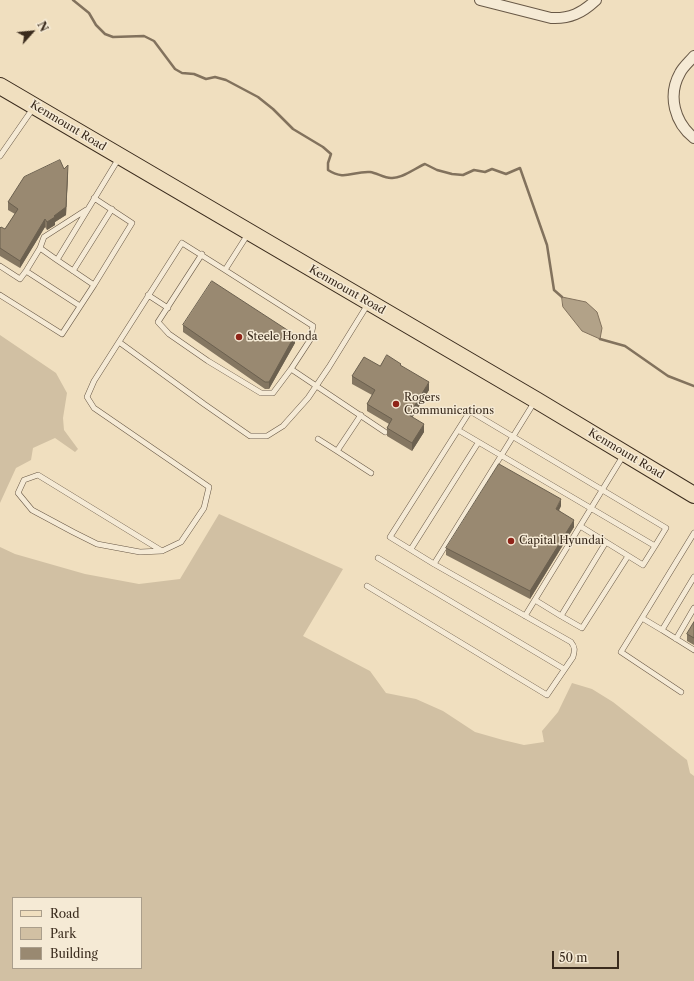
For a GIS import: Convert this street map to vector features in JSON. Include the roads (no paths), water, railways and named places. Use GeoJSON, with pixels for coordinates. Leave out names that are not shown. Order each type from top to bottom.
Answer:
{"type":"FeatureCollection","features":[{"type":"Feature","properties":{"kind":"main road","name":"Kenmount Road"},"geometry":{"type":"LineString","coordinates":[[0,86],[536,400],[694,495]]}},
{"type":"Feature","properties":{"kind":"street"},"geometry":{"type":"LineString","coordinates":[[480,0],[551,18],[560,18],[570,17],[580,13],[596,0]]}},
{"type":"Feature","properties":{"kind":"street"},"geometry":{"type":"LineString","coordinates":[[694,56],[680,73],[674,93],[674,107],[679,121],[694,138]]}},
{"type":"Feature","properties":{"kind":"lane"},"geometry":{"type":"LineString","coordinates":[[0,156],[34,106]]}},
{"type":"Feature","properties":{"kind":"lane"},"geometry":{"type":"LineString","coordinates":[[57,260],[120,157]]}},
{"type":"Feature","properties":{"kind":"lane"},"geometry":{"type":"LineString","coordinates":[[0,295],[62,334],[132,223],[94,198]]}},
{"type":"Feature","properties":{"kind":"lane"},"geometry":{"type":"LineString","coordinates":[[0,266],[20,279],[40,248],[44,237],[88,208]]}},
{"type":"Feature","properties":{"kind":"lane"},"geometry":{"type":"LineString","coordinates":[[73,271],[112,210]]}},
{"type":"Feature","properties":{"kind":"lane"},"geometry":{"type":"LineString","coordinates":[[226,270],[249,232]]}},
{"type":"Feature","properties":{"kind":"lane"},"geometry":{"type":"LineString","coordinates":[[162,551],[38,475],[24,480],[18,494],[32,510],[97,544],[140,552],[162,551],[181,542],[204,508],[209,487],[94,408],[87,397],[94,381],[148,294],[182,243],[202,254],[313,326],[310,340],[273,393],[261,393],[208,361],[169,334],[158,322],[202,254]]}},
{"type":"Feature","properties":{"kind":"lane"},"geometry":{"type":"LineString","coordinates":[[40,248],[94,285]]}},
{"type":"Feature","properties":{"kind":"lane"},"geometry":{"type":"LineString","coordinates":[[26,271],[80,306]]}},
{"type":"Feature","properties":{"kind":"lane"},"geometry":{"type":"LineString","coordinates":[[148,294],[168,308]]}},
{"type":"Feature","properties":{"kind":"lane"},"geometry":{"type":"LineString","coordinates":[[118,342],[250,436],[268,436],[283,426],[308,398],[369,302]]}},
{"type":"Feature","properties":{"kind":"lane"},"geometry":{"type":"LineString","coordinates":[[291,369],[385,432]]}},
{"type":"Feature","properties":{"kind":"lane"},"geometry":{"type":"LineString","coordinates":[[434,564],[536,400]]}},
{"type":"Feature","properties":{"kind":"lane"},"geometry":{"type":"LineString","coordinates":[[367,586],[547,695],[573,657],[574,646],[570,642],[390,537],[470,411],[666,528],[643,565],[580,526]]}},
{"type":"Feature","properties":{"kind":"lane"},"geometry":{"type":"LineString","coordinates":[[337,451],[361,416]]}},
{"type":"Feature","properties":{"kind":"lane"},"geometry":{"type":"LineString","coordinates":[[458,430],[655,546]]}},
{"type":"Feature","properties":{"kind":"lane"},"geometry":{"type":"LineString","coordinates":[[318,439],[371,473]]}},
{"type":"Feature","properties":{"kind":"lane"},"geometry":{"type":"LineString","coordinates":[[411,549],[478,443]]}},
{"type":"Feature","properties":{"kind":"lane"},"geometry":{"type":"LineString","coordinates":[[525,616],[625,453]]}},
{"type":"Feature","properties":{"kind":"lane"},"geometry":{"type":"LineString","coordinates":[[682,692],[621,652],[693,537]]}},
{"type":"Feature","properties":{"kind":"lane"},"geometry":{"type":"LineString","coordinates":[[561,616],[606,542]]}},
{"type":"Feature","properties":{"kind":"lane"},"geometry":{"type":"LineString","coordinates":[[535,600],[582,628],[628,556]]}},
{"type":"Feature","properties":{"kind":"lane"},"geometry":{"type":"LineString","coordinates":[[378,558],[564,669]]}},
{"type":"Feature","properties":{"kind":"lane"},"geometry":{"type":"LineString","coordinates":[[662,630],[694,577]]}},
{"type":"Feature","properties":{"kind":"lane"},"geometry":{"type":"LineString","coordinates":[[676,639],[694,608]]}},
{"type":"Feature","properties":{"kind":"lane"},"geometry":{"type":"LineString","coordinates":[[642,618],[694,650]]}},
{"type":"Feature","properties":{"kind":"waterway"},"geometry":{"type":"LineString","coordinates":[[73,0],[89,13],[96,25],[105,34],[113,37],[144,36],[154,41],[175,69],[182,73],[194,74],[206,79],[215,77],[226,80],[258,97],[273,109],[293,129],[323,147],[331,154],[328,163],[328,170],[339,175],[370,172],[395,178],[400,177],[425,164],[437,170],[463,175],[474,170],[485,172],[492,169],[506,174],[520,168],[547,245],[554,290],[562,297]]}},
{"type":"Feature","properties":{"kind":"waterway"},"geometry":{"type":"LineString","coordinates":[[600,339],[625,346],[668,376],[694,386]]}},
{"type":"Feature","properties":{"kind":"place","name":"Steele Honda"},"geometry":{"type":"Point","coordinates":[239,337]}},
{"type":"Feature","properties":{"kind":"place","name":"Rogers Communications"},"geometry":{"type":"Point","coordinates":[396,404]}},
{"type":"Feature","properties":{"kind":"place","name":"Capital Hyundai"},"geometry":{"type":"Point","coordinates":[511,541]}}]}
